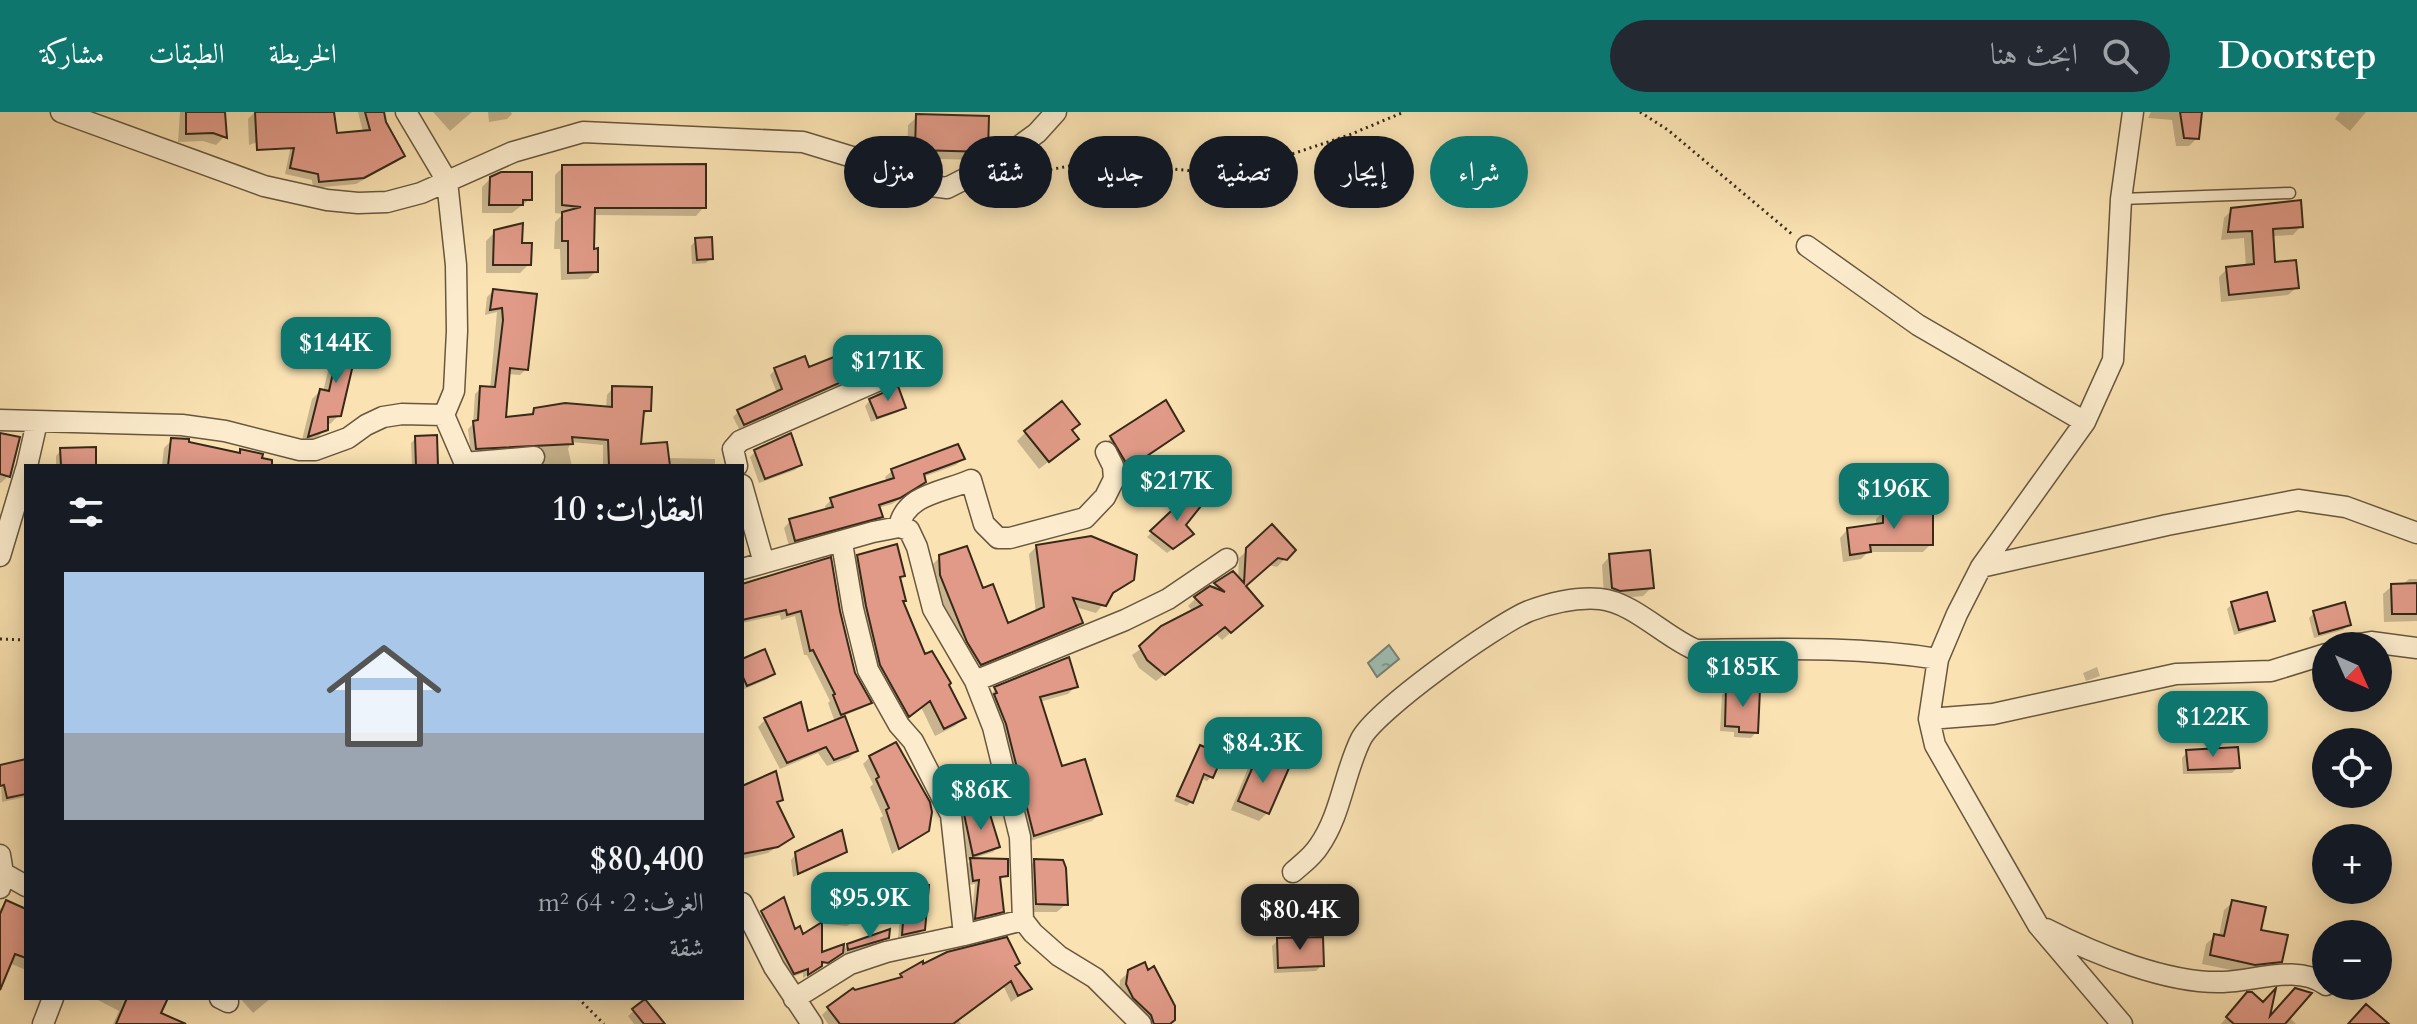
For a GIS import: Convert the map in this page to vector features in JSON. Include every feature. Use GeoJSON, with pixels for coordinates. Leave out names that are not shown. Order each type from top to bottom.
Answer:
{"type":"FeatureCollection","features":[{"type":"Feature","properties":{"kind":"street"},"geometry":{"type":"LineString","coordinates":[[61,112],[264,186],[327,200],[358,203],[387,202],[421,193],[581,122],[803,142],[862,160],[909,183],[947,188],[996,163],[1037,133],[1056,112]]}},
{"type":"Feature","properties":{"kind":"street"},"geometry":{"type":"LineString","coordinates":[[406,112],[447,181],[456,265],[457,331],[454,391],[444,415],[465,464],[534,457]]}},
{"type":"Feature","properties":{"kind":"street"},"geometry":{"type":"LineString","coordinates":[[2122,1024],[2038,925],[1935,745],[1929,719],[1938,659],[1981,567],[2085,422],[2113,360],[2121,199],[2133,112]]}},
{"type":"Feature","properties":{"kind":"street"},"geometry":{"type":"LineString","coordinates":[[1807,246],[1918,325],[2085,422]]}},
{"type":"Feature","properties":{"kind":"street"},"geometry":{"type":"LineString","coordinates":[[737,464],[733,449],[740,441],[893,374]]}},
{"type":"Feature","properties":{"kind":"street"},"geometry":{"type":"LineString","coordinates":[[0,420],[182,425],[225,431],[282,456],[331,446],[383,417],[444,415]]}},
{"type":"Feature","properties":{"kind":"street"},"geometry":{"type":"LineString","coordinates":[[27,464],[37,422]]}},
{"type":"Feature","properties":{"kind":"street"},"geometry":{"type":"LineString","coordinates":[[899,527],[906,510],[919,499],[971,480],[984,524],[998,538],[1010,538],[1079,521],[1101,502],[1114,479],[1113,466],[1106,452]]}},
{"type":"Feature","properties":{"kind":"street"},"geometry":{"type":"LineString","coordinates":[[0,556],[24,474]]}},
{"type":"Feature","properties":{"kind":"street"},"geometry":{"type":"LineString","coordinates":[[744,492],[764,563]]}},
{"type":"Feature","properties":{"kind":"street"},"geometry":{"type":"LineString","coordinates":[[1981,567],[2167,525],[2298,500],[2346,507],[2417,533]]}},
{"type":"Feature","properties":{"kind":"street"},"geometry":{"type":"LineString","coordinates":[[744,568],[873,532],[899,527],[909,530],[933,609],[975,681],[993,727],[1020,837],[1023,920],[1059,956],[1095,978],[1141,1024]]}},
{"type":"Feature","properties":{"kind":"street"},"geometry":{"type":"LineString","coordinates":[[842,543],[853,609],[868,670],[899,725],[913,741],[951,815],[964,935]]}},
{"type":"Feature","properties":{"kind":"street"},"geometry":{"type":"LineString","coordinates":[[975,681],[1125,620],[1168,599],[1227,559]]}},
{"type":"Feature","properties":{"kind":"street"},"geometry":{"type":"LineString","coordinates":[[1293,872],[1319,846],[1339,803],[1363,736],[1381,715],[1493,632],[1526,612],[1556,602],[1604,599],[1696,650],[1825,648],[1893,652],[1938,659]]}},
{"type":"Feature","properties":{"kind":"street"},"geometry":{"type":"LineString","coordinates":[[2392,645],[2417,648]]}},
{"type":"Feature","properties":{"kind":"street"},"geometry":{"type":"LineString","coordinates":[[1929,719],[1993,714],[2176,674],[2271,671],[2312,658]]}},
{"type":"Feature","properties":{"kind":"street"},"geometry":{"type":"LineString","coordinates":[[1,872],[24,885]]}},
{"type":"Feature","properties":{"kind":"street"},"geometry":{"type":"LineString","coordinates":[[744,907],[774,967],[812,1024]]}},
{"type":"Feature","properties":{"kind":"street"},"geometry":{"type":"LineString","coordinates":[[794,999],[850,964],[886,952],[1023,920]]}},
{"type":"Feature","properties":{"kind":"street"},"geometry":{"type":"LineString","coordinates":[[2038,925],[2087,950],[2174,977],[2223,982],[2292,974],[2312,978]]}},
{"type":"Feature","properties":{"kind":"street"},"geometry":{"type":"LineString","coordinates":[[43,1024],[52,1000]]}},
{"type":"Feature","properties":{"kind":"lane"},"geometry":{"type":"LineString","coordinates":[[2121,199],[2290,193]]}},
{"type":"Feature","properties":{"kind":"path"},"geometry":{"type":"LineString","coordinates":[[1052,169],[1092,162],[1217,173],[1247,169],[1349,135],[1404,112]]}},
{"type":"Feature","properties":{"kind":"path"},"geometry":{"type":"LineString","coordinates":[[1640,112],[1668,130],[1807,246]]}},
{"type":"Feature","properties":{"kind":"path"},"geometry":{"type":"LineString","coordinates":[[0,639],[24,640]]}},
{"type":"Feature","properties":{"kind":"path"},"geometry":{"type":"LineString","coordinates":[[580,1000],[604,1024]]}},
{"type":"Feature","properties":{"kind":"water"},"geometry":{"type":"Polygon","coordinates":[[[1389,645],[1399,659],[1377,677],[1368,663],[1389,645]]]}},
{"type":"Feature","properties":{"kind":"building"},"geometry":{"type":"Polygon","coordinates":[[[186,112],[225,112],[227,138],[213,133],[186,134],[186,112]]]}},
{"type":"Feature","properties":{"kind":"building"},"geometry":{"type":"Polygon","coordinates":[[[255,112],[334,112],[337,133],[370,130],[365,112],[384,112],[386,122],[405,156],[364,178],[319,182],[318,174],[290,168],[294,148],[257,150],[255,112]]]}},
{"type":"Feature","properties":{"kind":"building"},"geometry":{"type":"Polygon","coordinates":[[[2180,112],[2202,112],[2199,139],[2184,138],[2180,112]]]}},
{"type":"Feature","properties":{"kind":"building"},"geometry":{"type":"Polygon","coordinates":[[[916,114],[989,116],[988,136],[959,136],[959,151],[943,151],[943,136],[915,136],[916,114]]]}},
{"type":"Feature","properties":{"kind":"building"},"geometry":{"type":"Polygon","coordinates":[[[706,164],[706,208],[595,208],[594,249],[598,248],[598,272],[568,273],[568,241],[562,241],[562,212],[581,207],[562,205],[562,165],[706,164]]]}},
{"type":"Feature","properties":{"kind":"building"},"geometry":{"type":"Polygon","coordinates":[[[501,172],[532,172],[532,200],[523,200],[523,205],[489,205],[490,177],[501,172]]]}},
{"type":"Feature","properties":{"kind":"building"},"geometry":{"type":"Polygon","coordinates":[[[2301,200],[2303,227],[2273,229],[2275,262],[2296,260],[2299,288],[2229,295],[2226,267],[2254,264],[2252,231],[2228,232],[2231,208],[2301,200]]]}},
{"type":"Feature","properties":{"kind":"building"},"geometry":{"type":"Polygon","coordinates":[[[523,223],[522,243],[532,243],[531,265],[493,265],[494,230],[523,223]]]}},
{"type":"Feature","properties":{"kind":"building"},"geometry":{"type":"Polygon","coordinates":[[[712,237],[713,259],[697,260],[695,238],[712,237]]]}},
{"type":"Feature","properties":{"kind":"building"},"geometry":{"type":"Polygon","coordinates":[[[493,289],[537,294],[528,370],[510,368],[506,417],[533,414],[534,408],[565,403],[612,407],[612,386],[652,387],[651,411],[644,411],[641,444],[667,442],[670,464],[609,464],[608,440],[572,437],[573,444],[476,449],[473,421],[478,420],[480,386],[495,387],[503,320],[502,308],[490,310],[493,289]]]}},
{"type":"Feature","properties":{"kind":"building"},"geometry":{"type":"Polygon","coordinates":[[[342,331],[360,335],[341,416],[328,417],[328,430],[308,437],[320,389],[329,391],[342,331]]]}},
{"type":"Feature","properties":{"kind":"building"},"geometry":{"type":"Polygon","coordinates":[[[871,342],[882,364],[744,425],[737,410],[782,389],[774,368],[805,356],[809,367],[871,342]]]}},
{"type":"Feature","properties":{"kind":"building"},"geometry":{"type":"Polygon","coordinates":[[[898,386],[906,408],[877,418],[869,399],[898,386]]]}},
{"type":"Feature","properties":{"kind":"building"},"geometry":{"type":"Polygon","coordinates":[[[1166,400],[1184,431],[1129,468],[1110,436],[1166,400]]]}},
{"type":"Feature","properties":{"kind":"building"},"geometry":{"type":"Polygon","coordinates":[[[1062,401],[1080,424],[1072,430],[1079,439],[1049,462],[1024,431],[1062,401]]]}},
{"type":"Feature","properties":{"kind":"building"},"geometry":{"type":"Polygon","coordinates":[[[0,433],[20,437],[10,477],[0,474],[0,433]]]}},
{"type":"Feature","properties":{"kind":"building"},"geometry":{"type":"Polygon","coordinates":[[[791,433],[802,465],[765,479],[754,450],[791,433]]]}},
{"type":"Feature","properties":{"kind":"building"},"geometry":{"type":"Polygon","coordinates":[[[437,435],[438,464],[416,464],[415,436],[437,435]]]}},
{"type":"Feature","properties":{"kind":"building"},"geometry":{"type":"Polygon","coordinates":[[[171,438],[189,439],[189,442],[240,453],[240,449],[263,454],[262,458],[272,460],[272,464],[168,464],[171,438]]]}},
{"type":"Feature","properties":{"kind":"building"},"geometry":{"type":"Polygon","coordinates":[[[958,444],[965,459],[924,474],[926,482],[900,498],[879,505],[883,517],[795,541],[789,519],[833,507],[830,498],[894,478],[891,469],[958,444]]]}},
{"type":"Feature","properties":{"kind":"building"},"geometry":{"type":"Polygon","coordinates":[[[96,447],[96,464],[61,464],[60,448],[96,447]]]}},
{"type":"Feature","properties":{"kind":"building"},"geometry":{"type":"Polygon","coordinates":[[[1189,494],[1201,506],[1186,525],[1194,534],[1173,549],[1150,531],[1189,494]]]}},
{"type":"Feature","properties":{"kind":"building"},"geometry":{"type":"Polygon","coordinates":[[[1883,509],[1933,509],[1933,545],[1870,545],[1871,552],[1850,555],[1847,528],[1883,523],[1883,509]]]}},
{"type":"Feature","properties":{"kind":"building"},"geometry":{"type":"Polygon","coordinates":[[[1272,524],[1296,550],[1287,560],[1278,558],[1246,586],[1263,606],[1231,633],[1225,627],[1165,675],[1147,660],[1139,646],[1161,626],[1202,605],[1194,597],[1210,586],[1225,592],[1214,583],[1233,571],[1244,583],[1246,548],[1272,524]]]}},
{"type":"Feature","properties":{"kind":"building"},"geometry":{"type":"Polygon","coordinates":[[[1091,536],[1137,555],[1134,580],[1113,593],[1106,606],[1073,598],[1083,623],[981,665],[967,642],[940,575],[939,555],[967,546],[983,588],[993,584],[1008,623],[1044,607],[1036,545],[1091,536]]]}},
{"type":"Feature","properties":{"kind":"building"},"geometry":{"type":"Polygon","coordinates":[[[897,544],[905,576],[900,577],[906,601],[903,601],[925,654],[932,651],[951,683],[949,685],[966,718],[944,729],[930,701],[909,717],[880,665],[857,555],[897,544]]]}},
{"type":"Feature","properties":{"kind":"building"},"geometry":{"type":"Polygon","coordinates":[[[1650,550],[1654,588],[1620,591],[1612,588],[1609,554],[1650,550]]]}},
{"type":"Feature","properties":{"kind":"building"},"geometry":{"type":"Polygon","coordinates":[[[831,557],[855,673],[872,703],[841,715],[835,694],[813,650],[810,651],[801,611],[787,615],[786,610],[744,620],[744,583],[831,557]]]}},
{"type":"Feature","properties":{"kind":"building"},"geometry":{"type":"Polygon","coordinates":[[[2417,583],[2417,614],[2392,614],[2391,584],[2417,583]]]}},
{"type":"Feature","properties":{"kind":"building"},"geometry":{"type":"Polygon","coordinates":[[[2267,592],[2275,621],[2239,630],[2231,602],[2267,592]]]}},
{"type":"Feature","properties":{"kind":"building"},"geometry":{"type":"Polygon","coordinates":[[[2345,602],[2351,625],[2318,632],[2313,611],[2345,602]]]}},
{"type":"Feature","properties":{"kind":"building"},"geometry":{"type":"Polygon","coordinates":[[[765,649],[775,674],[747,686],[744,658],[765,649]]]}},
{"type":"Feature","properties":{"kind":"building"},"geometry":{"type":"Polygon","coordinates":[[[1069,657],[1078,687],[1040,697],[1062,766],[1085,759],[1102,814],[1034,836],[994,687],[1069,657]]]}},
{"type":"Feature","properties":{"kind":"building"},"geometry":{"type":"Polygon","coordinates":[[[1726,688],[1760,689],[1758,733],[1739,732],[1739,727],[1725,726],[1726,688]]]}},
{"type":"Feature","properties":{"kind":"building"},"geometry":{"type":"Polygon","coordinates":[[[801,702],[808,731],[845,716],[858,751],[834,760],[826,747],[787,763],[764,718],[801,702]]]}},
{"type":"Feature","properties":{"kind":"building"},"geometry":{"type":"Polygon","coordinates":[[[896,742],[930,802],[932,812],[929,831],[899,849],[886,810],[889,808],[876,779],[879,777],[869,756],[896,742]]]}},
{"type":"Feature","properties":{"kind":"building"},"geometry":{"type":"Polygon","coordinates":[[[1200,745],[1223,755],[1213,778],[1204,774],[1193,803],[1177,796],[1200,745]]]}},
{"type":"Feature","properties":{"kind":"building"},"geometry":{"type":"Polygon","coordinates":[[[2238,747],[2240,768],[2188,770],[2186,750],[2238,747]]]}},
{"type":"Feature","properties":{"kind":"building"},"geometry":{"type":"Polygon","coordinates":[[[1257,757],[1289,768],[1269,814],[1238,801],[1257,757]]]}},
{"type":"Feature","properties":{"kind":"building"},"geometry":{"type":"Polygon","coordinates":[[[24,759],[24,794],[7,798],[4,785],[0,786],[0,765],[24,759]]]}},
{"type":"Feature","properties":{"kind":"building"},"geometry":{"type":"Polygon","coordinates":[[[776,771],[783,800],[777,802],[794,837],[778,847],[744,854],[744,785],[776,771]]]}},
{"type":"Feature","properties":{"kind":"building"},"geometry":{"type":"Polygon","coordinates":[[[989,811],[1000,847],[973,856],[964,814],[989,811]]]}},
{"type":"Feature","properties":{"kind":"building"},"geometry":{"type":"Polygon","coordinates":[[[842,830],[847,852],[798,874],[795,852],[842,830]]]}},
{"type":"Feature","properties":{"kind":"building"},"geometry":{"type":"Polygon","coordinates":[[[970,858],[1008,859],[1008,876],[1000,877],[1004,912],[975,919],[979,880],[973,881],[970,858]]]}},
{"type":"Feature","properties":{"kind":"building"},"geometry":{"type":"Polygon","coordinates":[[[1034,859],[1063,860],[1068,905],[1036,904],[1034,859]]]}},
{"type":"Feature","properties":{"kind":"building"},"geometry":{"type":"Polygon","coordinates":[[[906,883],[929,885],[925,930],[902,935],[906,883]]]}},
{"type":"Feature","properties":{"kind":"building"},"geometry":{"type":"Polygon","coordinates":[[[838,895],[859,900],[854,922],[832,919],[838,895]]]}},
{"type":"Feature","properties":{"kind":"building"},"geometry":{"type":"Polygon","coordinates":[[[784,897],[795,929],[800,926],[803,934],[822,922],[822,952],[844,944],[843,953],[828,963],[822,962],[822,966],[808,975],[808,969],[794,974],[761,911],[784,897]]]}},
{"type":"Feature","properties":{"kind":"building"},"geometry":{"type":"Polygon","coordinates":[[[6,900],[24,908],[24,957],[15,954],[0,990],[0,914],[6,900]]]}},
{"type":"Feature","properties":{"kind":"building"},"geometry":{"type":"Polygon","coordinates":[[[2232,900],[2266,907],[2261,930],[2288,935],[2282,962],[2255,965],[2210,955],[2214,934],[2224,936],[2232,900]]]}},
{"type":"Feature","properties":{"kind":"building"},"geometry":{"type":"Polygon","coordinates":[[[890,929],[889,938],[848,950],[847,944],[890,929]]]}},
{"type":"Feature","properties":{"kind":"building"},"geometry":{"type":"Polygon","coordinates":[[[1007,937],[1020,963],[1015,966],[1032,989],[1018,996],[1011,981],[953,1024],[840,1024],[827,1007],[853,988],[902,977],[900,974],[923,961],[923,964],[947,952],[1007,937]]]}},
{"type":"Feature","properties":{"kind":"building"},"geometry":{"type":"Polygon","coordinates":[[[1323,937],[1324,966],[1278,968],[1277,938],[1323,937]]]}},
{"type":"Feature","properties":{"kind":"building"},"geometry":{"type":"Polygon","coordinates":[[[1145,962],[1148,970],[1154,966],[1175,1006],[1175,1020],[1170,1024],[1154,1024],[1151,1015],[1133,998],[1126,984],[1128,970],[1145,962]]]}},
{"type":"Feature","properties":{"kind":"building"},"geometry":{"type":"Polygon","coordinates":[[[2276,988],[2270,1016],[2295,988],[2312,993],[2285,1024],[2234,1024],[2226,1017],[2247,992],[2252,992],[2263,1002],[2276,988]]]}},
{"type":"Feature","properties":{"kind":"building"},"geometry":{"type":"Polygon","coordinates":[[[126,1000],[167,1000],[161,1013],[186,1024],[116,1024],[126,1000]]]}},
{"type":"Feature","properties":{"kind":"building"},"geometry":{"type":"Polygon","coordinates":[[[646,1000],[665,1024],[644,1024],[632,1009],[646,1000]]]}},
{"type":"Feature","properties":{"kind":"building"},"geometry":{"type":"Polygon","coordinates":[[[2366,1004],[2389,1024],[2348,1024],[2366,1004]]]}}]}
